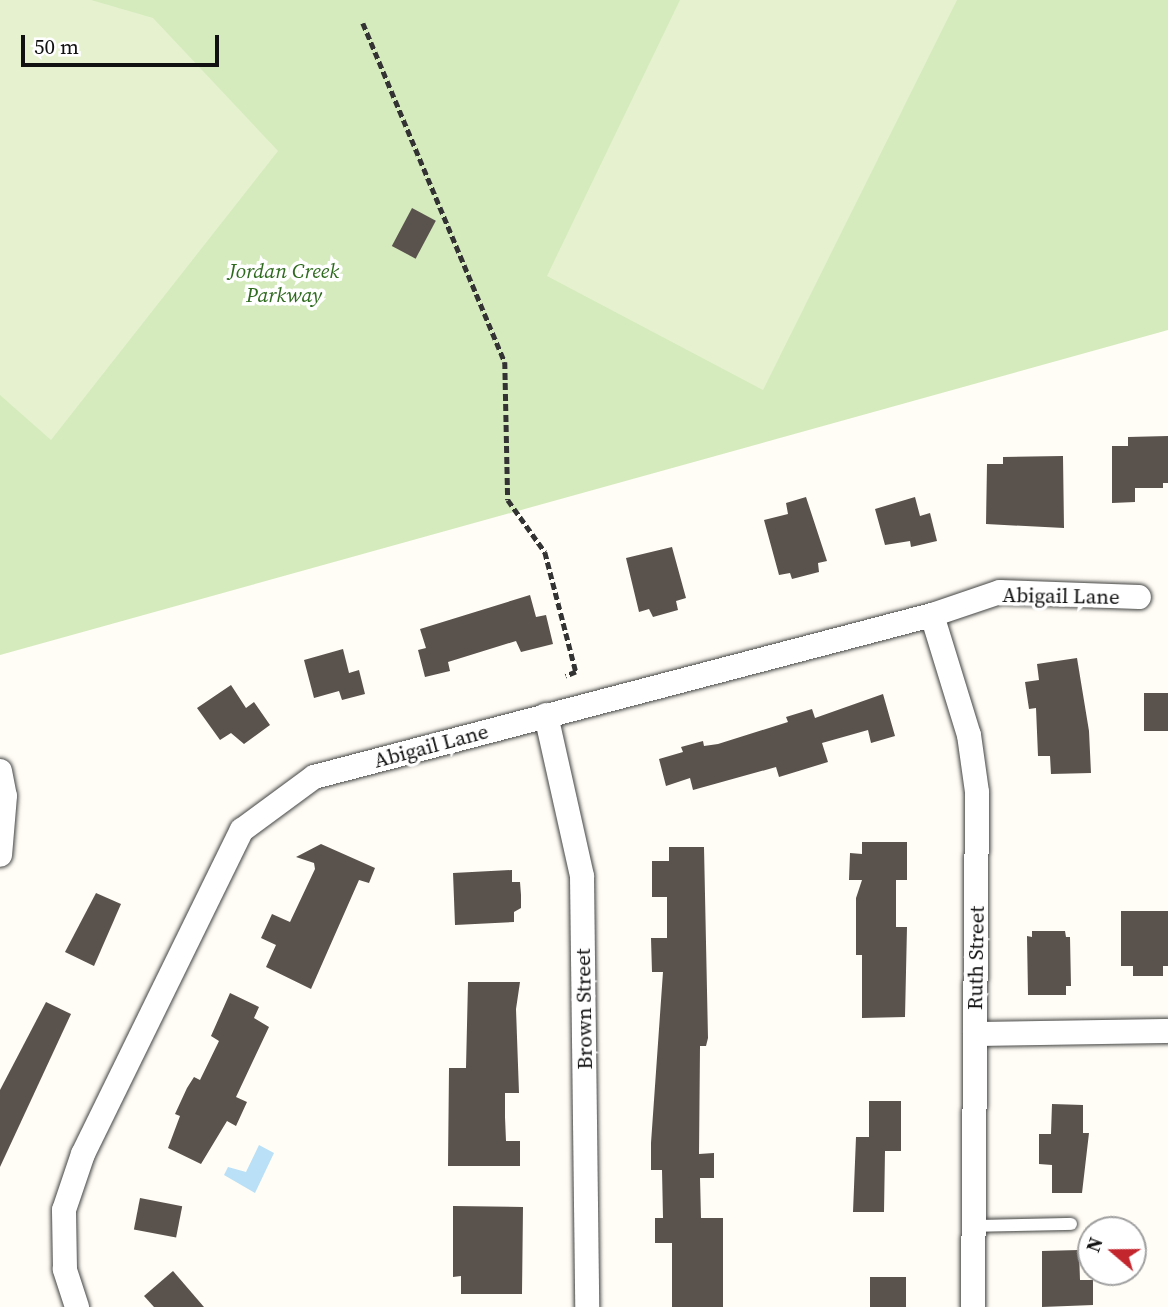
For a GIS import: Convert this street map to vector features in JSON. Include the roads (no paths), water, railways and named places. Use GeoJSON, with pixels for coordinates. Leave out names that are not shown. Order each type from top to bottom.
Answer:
{"type":"FeatureCollection","features":[{"type":"Feature","properties":{"kind":"street","name":"Abigail Lane"},"geometry":{"type":"LineString","coordinates":[[77,1307],[65,1269],[64,1210],[83,1154],[242,830],[314,777],[932,615],[1000,592],[1139,597]]}},
{"type":"Feature","properties":{"kind":"street","name":"Ruth Street"},"geometry":{"type":"LineString","coordinates":[[932,615],[969,735],[978,792],[973,1307]]}},
{"type":"Feature","properties":{"kind":"street","name":"Brown Street"},"geometry":{"type":"LineString","coordinates":[[546,715],[582,876],[587,1307]]}},
{"type":"Feature","properties":{"kind":"street"},"geometry":{"type":"LineString","coordinates":[[0,771],[5,796],[0,855]]}},
{"type":"Feature","properties":{"kind":"street"},"geometry":{"type":"LineString","coordinates":[[975,1034],[1168,1031]]}},
{"type":"Feature","properties":{"kind":"lane"},"geometry":{"type":"LineString","coordinates":[[974,1226],[1070,1224]]}},
{"type":"Feature","properties":{"kind":"water"},"geometry":{"type":"Polygon","coordinates":[[[259,1145],[274,1153],[255,1193],[224,1175],[228,1167],[246,1172],[259,1145]]]}},
{"type":"Feature","properties":{"kind":"park label","name":"Jordan Creek Parkway"},"geometry":{"type":"Point","coordinates":[284,283]}}]}
